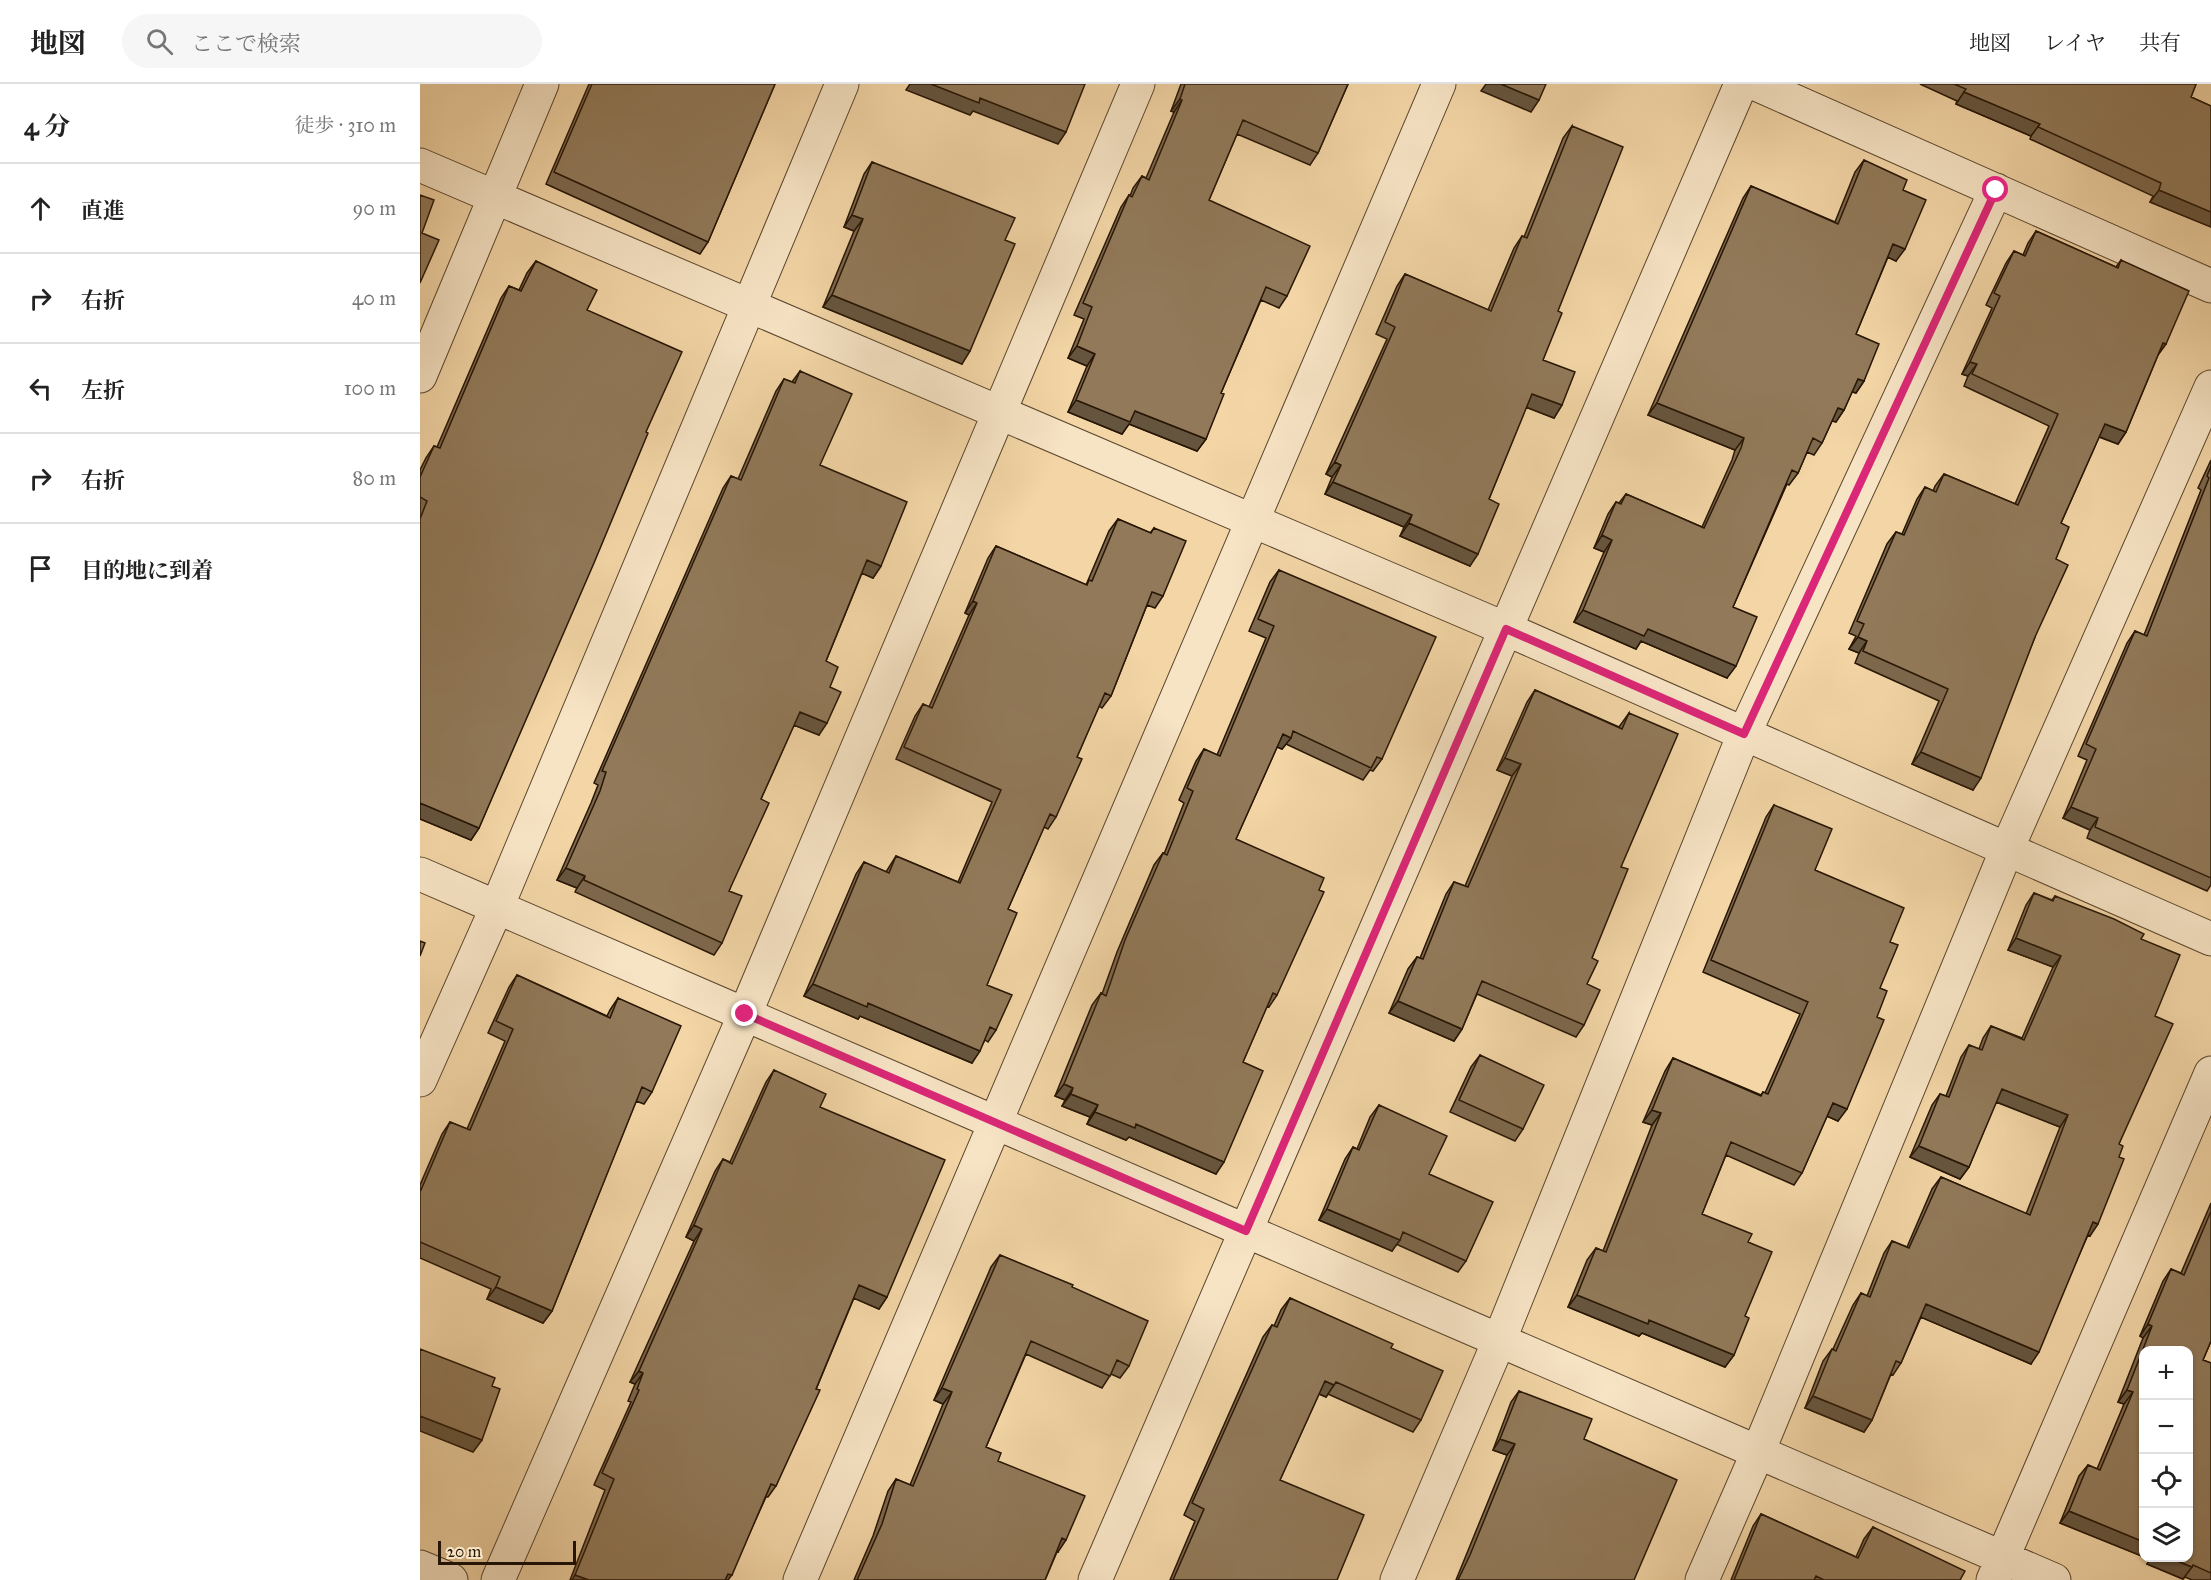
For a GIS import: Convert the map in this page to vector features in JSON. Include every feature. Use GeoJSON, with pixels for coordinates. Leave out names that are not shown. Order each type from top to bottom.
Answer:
{"type":"FeatureCollection","features":[{"type":"Feature","properties":{"kind":"street"},"geometry":{"type":"LineString","coordinates":[[420,376],[542,84]]}},
{"type":"Feature","properties":{"kind":"street"},"geometry":{"type":"LineString","coordinates":[[420,1080],[497,907],[842,84]]}},
{"type":"Feature","properties":{"kind":"street"},"geometry":{"type":"LineString","coordinates":[[498,1580],[745,1014],[1138,84]]}},
{"type":"Feature","properties":{"kind":"street"},"geometry":{"type":"LineString","coordinates":[[800,1580],[1438,84]]}},
{"type":"Feature","properties":{"kind":"street"},"geometry":{"type":"LineString","coordinates":[[1095,1580],[1741,84]]}},
{"type":"Feature","properties":{"kind":"street"},"geometry":{"type":"LineString","coordinates":[[1756,84],[2211,286]]}},
{"type":"Feature","properties":{"kind":"street"},"geometry":{"type":"LineString","coordinates":[[420,165],[1506,629],[2211,939]]}},
{"type":"Feature","properties":{"kind":"street"},"geometry":{"type":"LineString","coordinates":[[1397,1580],[1499,1341],[1744,734],[1996,190]]}},
{"type":"Feature","properties":{"kind":"street"},"geometry":{"type":"LineString","coordinates":[[1702,1580],[1758,1452],[2007,849],[2211,387]]}},
{"type":"Feature","properties":{"kind":"street"},"geometry":{"type":"LineString","coordinates":[[420,874],[1758,1452],[1998,1569],[2054,1580]]}},
{"type":"Feature","properties":{"kind":"street"},"geometry":{"type":"LineString","coordinates":[[1998,1569],[2211,1074]]}},
{"type":"Feature","properties":{"kind":"street"},"geometry":{"type":"LineString","coordinates":[[420,1567],[451,1580]]}},
{"type":"Feature","properties":{"kind":"building"},"geometry":{"type":"Polygon","coordinates":[[[592,84],[775,84],[708,242],[554,172],[592,84]]]}},
{"type":"Feature","properties":{"kind":"building"},"geometry":{"type":"Polygon","coordinates":[[[931,84],[1085,84],[1066,132],[980,98],[979,103],[931,84]]]}},
{"type":"Feature","properties":{"kind":"building"},"geometry":{"type":"Polygon","coordinates":[[[1185,84],[1348,84],[1318,153],[1243,120],[1209,200],[1310,246],[1287,296],[1266,287],[1221,393],[1224,394],[1206,439],[1135,411],[1130,422],[1076,400],[1095,354],[1077,346],[1092,307],[1083,303],[1129,195],[1132,197],[1142,176],[1149,180],[1182,100],[1180,99],[1185,84]]]}},
{"type":"Feature","properties":{"kind":"building"},"geometry":{"type":"Polygon","coordinates":[[[1501,84],[1546,84],[1539,100],[1501,84]]]}},
{"type":"Feature","properties":{"kind":"building"},"geometry":{"type":"Polygon","coordinates":[[[1954,84],[2196,84],[2191,97],[2211,106],[2211,212],[2159,190],[2161,183],[2038,127],[2040,124],[1964,92],[1966,89],[1954,84]]]}},
{"type":"Feature","properties":{"kind":"building"},"geometry":{"type":"Polygon","coordinates":[[[1572,126],[1623,147],[1558,311],[1562,313],[1543,360],[1575,372],[1562,405],[1532,394],[1489,499],[1499,504],[1478,554],[1409,523],[1412,515],[1333,482],[1341,465],[1335,462],[1395,327],[1385,322],[1405,274],[1491,311],[1522,236],[1527,238],[1572,126]]]}},
{"type":"Feature","properties":{"kind":"building"},"geometry":{"type":"Polygon","coordinates":[[[1864,160],[1907,180],[1903,190],[1926,200],[1905,249],[1893,244],[1856,334],[1879,344],[1864,381],[1858,379],[1844,410],[1838,408],[1822,443],[1813,438],[1798,473],[1792,470],[1733,607],[1757,617],[1736,666],[1648,629],[1644,636],[1583,610],[1612,540],[1602,535],[1616,502],[1621,504],[1626,494],[1704,528],[1741,448],[1744,438],[1657,403],[1751,186],[1838,224],[1864,160]]]}},
{"type":"Feature","properties":{"kind":"building"},"geometry":{"type":"Polygon","coordinates":[[[872,162],[1015,218],[1005,240],[1015,244],[970,351],[832,295],[863,219],[852,215],[872,162]]]}},
{"type":"Feature","properties":{"kind":"building"},"geometry":{"type":"Polygon","coordinates":[[[420,195],[434,200],[422,233],[439,240],[420,283],[420,195]]]}},
{"type":"Feature","properties":{"kind":"building"},"geometry":{"type":"Polygon","coordinates":[[[2036,231],[2118,268],[2121,260],[2189,291],[2166,344],[2163,343],[2126,432],[2105,424],[2061,523],[2069,527],[2056,559],[2068,565],[2035,637],[1981,778],[1921,752],[1948,689],[1863,651],[1867,641],[1858,637],[1864,624],[1857,621],[1896,532],[1904,535],[1925,487],[1936,492],[1944,474],[2018,505],[2058,414],[1972,374],[1977,364],[1970,362],[2000,296],[1994,293],[2014,251],[2025,256],[2036,231]]]}},
{"type":"Feature","properties":{"kind":"building"},"geometry":{"type":"Polygon","coordinates":[[[536,261],[597,290],[587,310],[682,352],[646,432],[648,433],[594,563],[479,828],[420,803],[420,519],[427,501],[420,497],[420,477],[434,446],[440,448],[509,286],[521,291],[536,261]]]}},
{"type":"Feature","properties":{"kind":"building"},"geometry":{"type":"Polygon","coordinates":[[[800,371],[852,394],[820,465],[907,502],[881,566],[867,560],[826,661],[838,667],[830,687],[841,692],[827,723],[800,712],[761,799],[769,803],[729,891],[742,896],[722,943],[584,880],[585,876],[566,868],[600,791],[606,772],[602,771],[731,476],[741,480],[784,379],[795,383],[800,371]]]}},
{"type":"Feature","properties":{"kind":"building"},"geometry":{"type":"Polygon","coordinates":[[[2211,466],[2211,878],[2095,827],[2098,818],[2071,807],[2096,749],[2086,744],[2135,631],[2147,636],[2209,478],[2207,476],[2211,466]]]}},
{"type":"Feature","properties":{"kind":"building"},"geometry":{"type":"Polygon","coordinates":[[[1118,519],[1151,533],[1154,528],[1186,541],[1163,596],[1152,592],[1111,696],[1105,693],[1077,757],[1082,759],[1056,817],[1050,814],[1008,909],[1017,913],[987,985],[1012,995],[996,1030],[990,1027],[980,1051],[868,1003],[867,1007],[813,984],[864,862],[889,873],[896,856],[960,883],[1001,790],[904,747],[923,704],[932,708],[977,603],[973,601],[996,546],[1087,585],[1089,580],[1092,581],[1118,519]]]}},
{"type":"Feature","properties":{"kind":"building"},"geometry":{"type":"Polygon","coordinates":[[[1279,570],[1436,637],[1382,759],[1377,757],[1371,768],[1293,731],[1291,738],[1283,734],[1236,839],[1324,878],[1319,890],[1324,892],[1277,995],[1273,993],[1243,1062],[1263,1071],[1224,1162],[1136,1124],[1135,1128],[1095,1112],[1098,1105],[1071,1094],[1073,1088],[1064,1084],[1101,993],[1106,996],[1125,940],[1163,853],[1167,855],[1193,791],[1187,788],[1204,749],[1220,756],[1274,626],[1258,619],[1279,570]]]}},
{"type":"Feature","properties":{"kind":"building"},"geometry":{"type":"Polygon","coordinates":[[[1535,690],[1622,729],[1629,713],[1678,734],[1621,867],[1628,869],[1592,958],[1598,961],[1587,984],[1600,990],[1584,1025],[1482,981],[1462,1029],[1398,1001],[1417,957],[1423,959],[1454,882],[1468,887],[1521,764],[1505,758],[1535,690]]]}},
{"type":"Feature","properties":{"kind":"building"},"geometry":{"type":"Polygon","coordinates":[[[1774,805],[1832,829],[1815,870],[1904,908],[1890,942],[1898,945],[1880,988],[1887,991],[1877,1017],[1884,1020],[1847,1109],[1833,1103],[1802,1173],[1731,1142],[1702,1214],[1752,1234],[1748,1242],[1772,1252],[1745,1316],[1749,1318],[1734,1355],[1649,1320],[1648,1324],[1577,1295],[1596,1248],[1606,1252],[1661,1113],[1652,1110],[1673,1058],[1761,1096],[1763,1092],[1768,1094],[1808,1002],[1711,960],[1774,805]]]}},
{"type":"Feature","properties":{"kind":"building"},"geometry":{"type":"Polygon","coordinates":[[[2034,893],[2053,901],[2055,896],[2114,919],[2144,934],[2141,939],[2180,955],[2155,1016],[2173,1024],[2119,1144],[2123,1146],[2119,1157],[2124,1159],[2098,1224],[2093,1222],[2039,1352],[1926,1304],[1901,1363],[1896,1361],[1872,1420],[1813,1396],[1832,1349],[1836,1351],[1861,1293],[1870,1297],[1892,1241],[1909,1248],[1941,1177],[2030,1215],[2068,1115],[2002,1089],[1969,1167],[1919,1146],[1940,1094],[1949,1097],[1969,1045],[1982,1050],[1991,1026],[2024,1040],[2061,956],[2016,938],[2034,893]]]}},
{"type":"Feature","properties":{"kind":"building"},"geometry":{"type":"Polygon","coordinates":[[[420,941],[425,943],[420,956],[420,941]]]}},
{"type":"Feature","properties":{"kind":"building"},"geometry":{"type":"Polygon","coordinates":[[[517,975],[610,1018],[618,998],[681,1026],[652,1092],[642,1087],[552,1311],[496,1287],[500,1277],[420,1242],[420,1189],[450,1122],[470,1130],[513,1029],[496,1021],[517,975]]]}},
{"type":"Feature","properties":{"kind":"building"},"geometry":{"type":"Polygon","coordinates":[[[1480,1055],[1544,1085],[1523,1129],[1459,1100],[1480,1055]]]}},
{"type":"Feature","properties":{"kind":"building"},"geometry":{"type":"Polygon","coordinates":[[[774,1070],[826,1094],[820,1107],[945,1160],[887,1297],[859,1285],[816,1389],[820,1390],[776,1486],[771,1484],[732,1575],[728,1574],[725,1580],[589,1580],[575,1575],[614,1479],[602,1473],[639,1390],[637,1389],[643,1373],[639,1371],[702,1229],[694,1225],[723,1159],[732,1164],[774,1070]]]}},
{"type":"Feature","properties":{"kind":"building"},"geometry":{"type":"Polygon","coordinates":[[[1379,1105],[1447,1136],[1429,1174],[1493,1202],[1466,1261],[1403,1232],[1400,1240],[1327,1209],[1353,1147],[1359,1150],[1379,1105]]]}},
{"type":"Feature","properties":{"kind":"building"},"geometry":{"type":"Polygon","coordinates":[[[2211,1211],[2211,1341],[2203,1360],[2211,1363],[2211,1573],[2180,1562],[2193,1562],[2193,1346],[2144,1346],[2152,1326],[2148,1324],[2171,1269],[2184,1275],[2211,1211]]]}},
{"type":"Feature","properties":{"kind":"building"},"geometry":{"type":"Polygon","coordinates":[[[1000,1255],[1073,1285],[1072,1287],[1148,1321],[1129,1366],[1117,1360],[1110,1376],[1031,1341],[986,1447],[1001,1453],[998,1461],[1085,1496],[1066,1540],[1062,1538],[1045,1580],[857,1580],[882,1524],[896,1479],[913,1486],[952,1392],[942,1388],[1000,1255]]]}},
{"type":"Feature","properties":{"kind":"building"},"geometry":{"type":"Polygon","coordinates":[[[1290,1298],[1393,1344],[1391,1348],[1443,1371],[1421,1420],[1336,1382],[1334,1385],[1325,1381],[1280,1480],[1364,1515],[1337,1580],[1173,1580],[1204,1509],[1192,1503],[1272,1325],[1277,1327],[1290,1298]]]}},
{"type":"Feature","properties":{"kind":"building"},"geometry":{"type":"Polygon","coordinates":[[[420,1349],[495,1378],[492,1386],[500,1389],[482,1440],[420,1416],[420,1349]]]}},
{"type":"Feature","properties":{"kind":"building"},"geometry":{"type":"Polygon","coordinates":[[[2139,1359],[2139,1540],[2069,1511],[2088,1465],[2100,1470],[2133,1392],[2127,1390],[2139,1359]]]}},
{"type":"Feature","properties":{"kind":"building"},"geometry":{"type":"Polygon","coordinates":[[[1519,1391],[1592,1419],[1584,1439],[1677,1480],[1634,1580],[1458,1580],[1515,1444],[1500,1439],[1519,1391]]]}},
{"type":"Feature","properties":{"kind":"building"},"geometry":{"type":"Polygon","coordinates":[[[1761,1514],[1858,1558],[1873,1527],[1965,1571],[1960,1580],[1824,1580],[1816,1576],[1814,1580],[1734,1580],[1761,1514]]]}},
{"type":"Feature","properties":{"kind":"route"},"geometry":{"type":"LineString","coordinates":[[745,1014],[1246,1231],[1506,629],[1744,734],[1996,190]]}}]}
